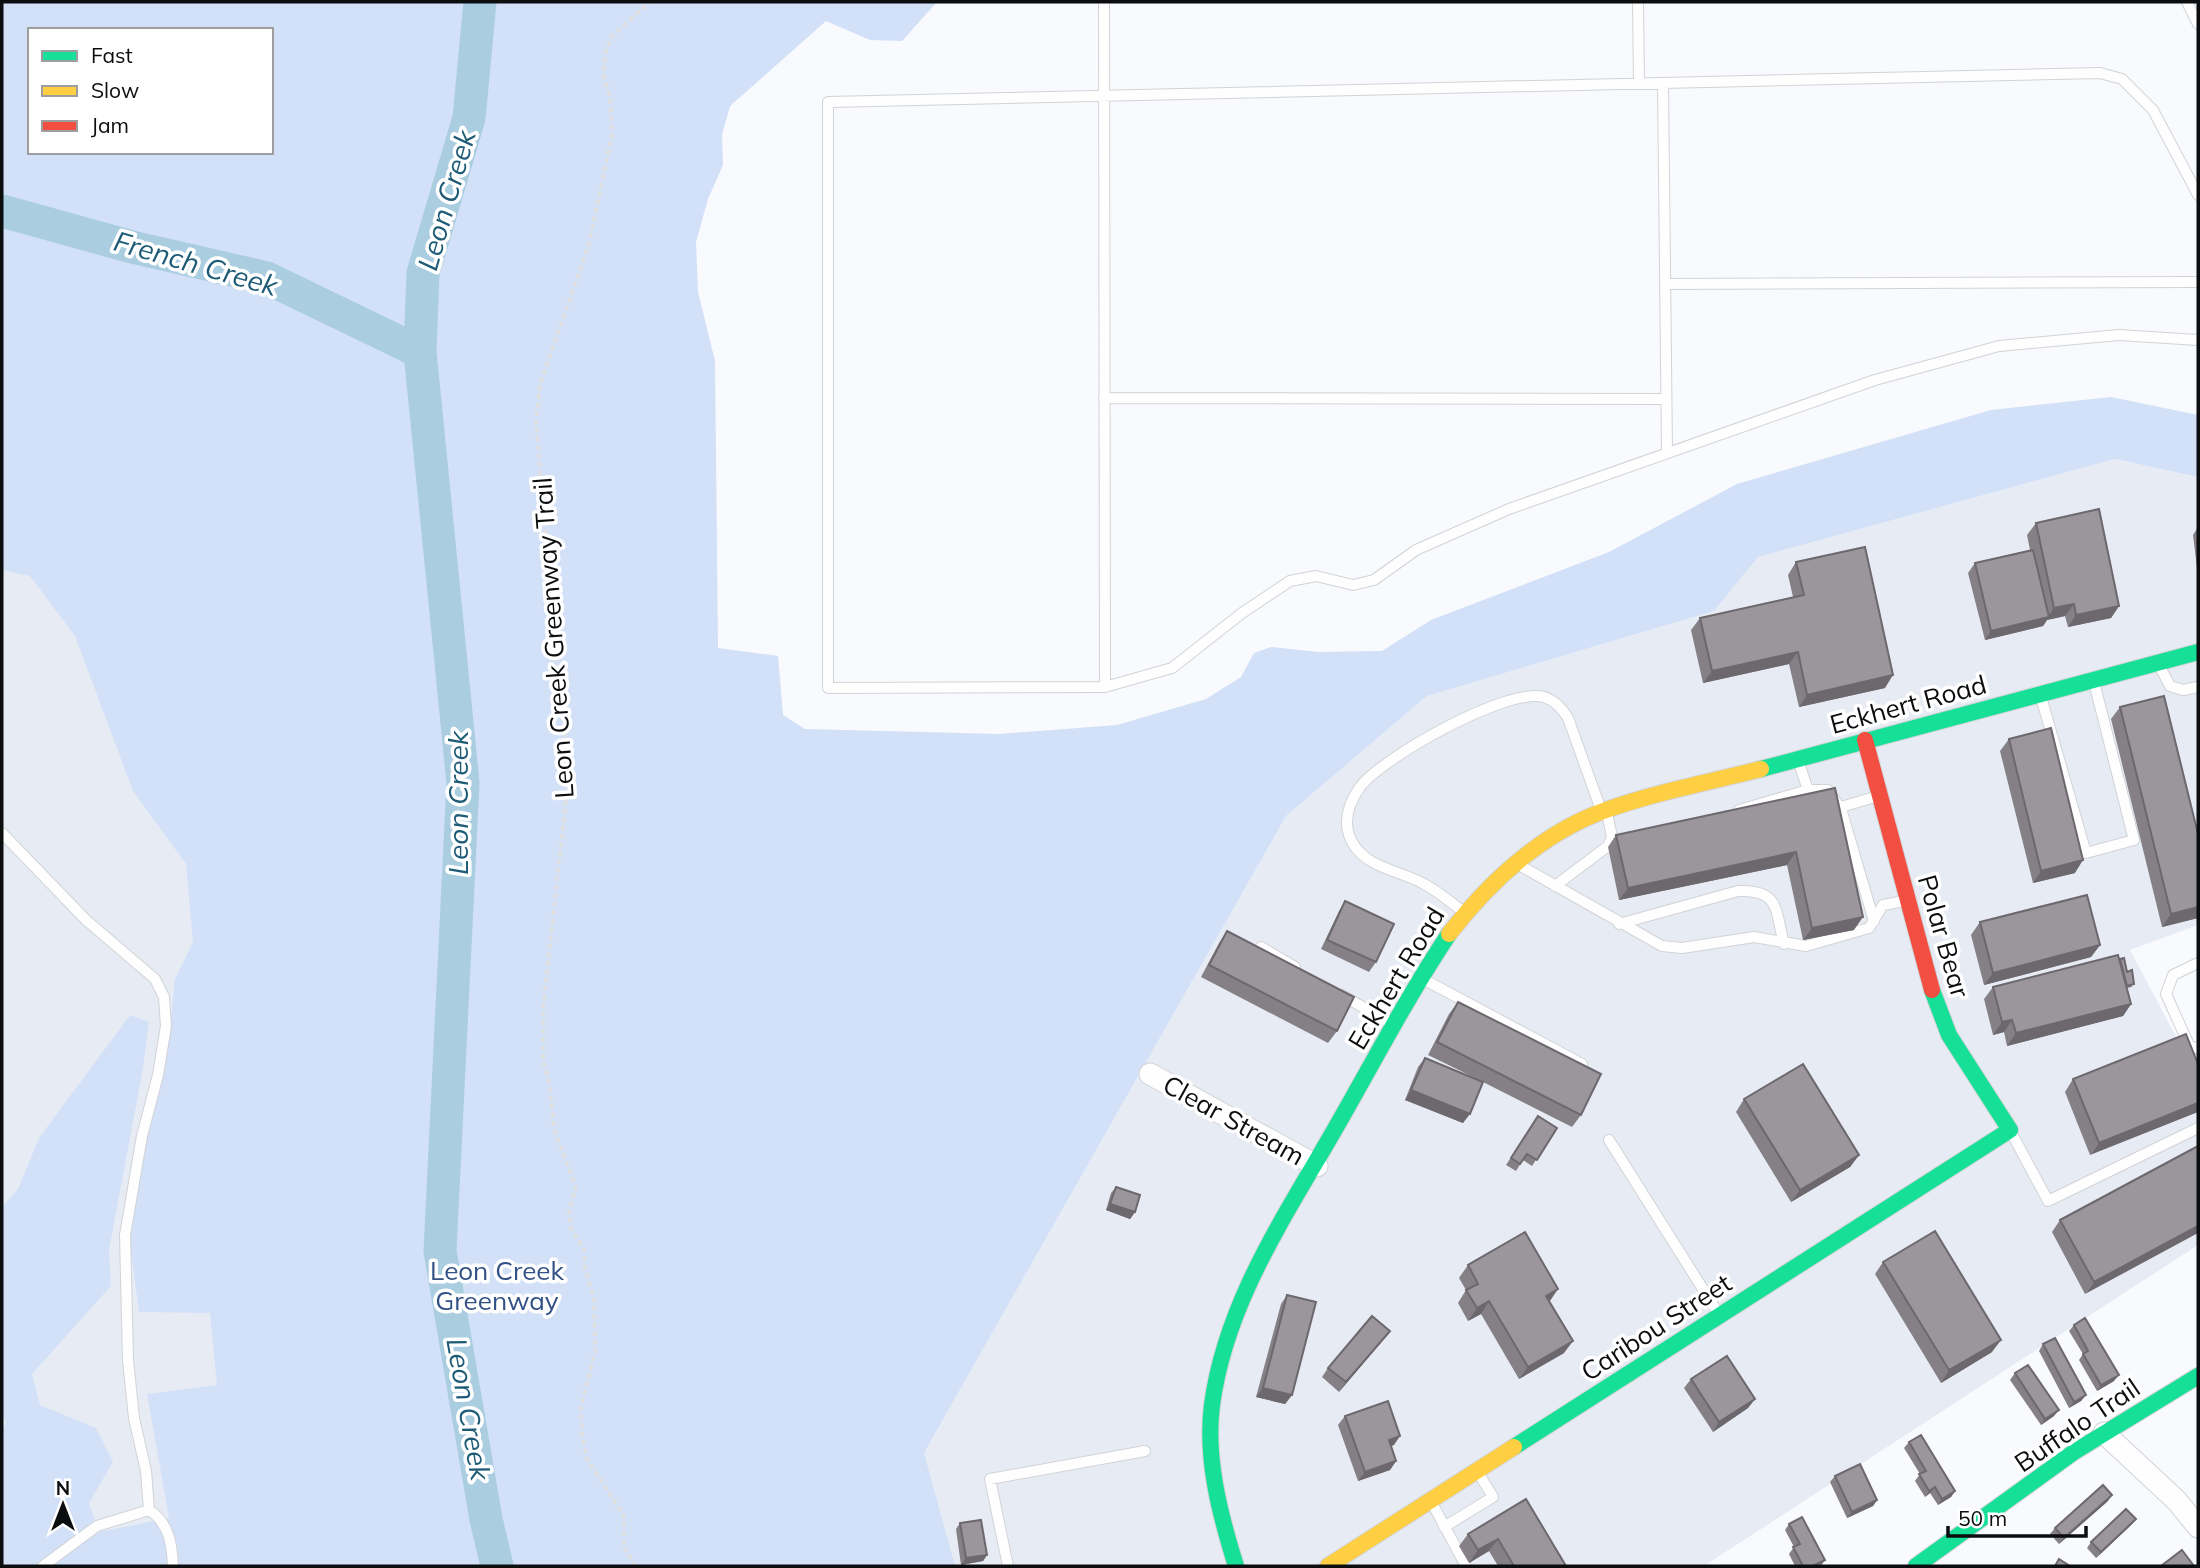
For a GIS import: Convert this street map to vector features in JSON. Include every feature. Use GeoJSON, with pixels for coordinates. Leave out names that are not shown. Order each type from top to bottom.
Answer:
{"type":"FeatureCollection","features":[{"type":"Feature","properties":{"kind":"street","name":"Eckhert Road"},"geometry":{"type":"LineString","coordinates":[[1236,1566],[1220,1515],[1214,1479],[1212,1406],[1217,1372],[1237,1306],[1421,978],[1464,912],[1514,862],[1545,839],[1604,811],[2198,652]]}},
{"type":"Feature","properties":{"kind":"street","name":"Polar Bear"},"geometry":{"type":"LineString","coordinates":[[1865,740],[1927,978],[1949,1035],[2010,1130]]}},
{"type":"Feature","properties":{"kind":"street","name":"Clear Stream"},"geometry":{"type":"LineString","coordinates":[[1150,1074],[1317,1166]]}},
{"type":"Feature","properties":{"kind":"street","name":"Caribou Street"},"geometry":{"type":"LineString","coordinates":[[1328,1566],[2010,1130]]}},
{"type":"Feature","properties":{"kind":"street","name":"Buffalo Trail"},"geometry":{"type":"LineString","coordinates":[[1918,1566],[2104,1433],[2198,1376]]}},
{"type":"Feature","properties":{"kind":"street"},"geometry":{"type":"LineString","coordinates":[[2104,1433],[2177,1501],[2198,1527]]}},
{"type":"Feature","properties":{"kind":"lane"},"geometry":{"type":"LineString","coordinates":[[1104,2],[1105,687]]}},
{"type":"Feature","properties":{"kind":"lane"},"geometry":{"type":"LineString","coordinates":[[1638,2],[1639,83]]}},
{"type":"Feature","properties":{"kind":"lane"},"geometry":{"type":"LineString","coordinates":[[2187,2],[2198,24]]}},
{"type":"Feature","properties":{"kind":"lane"},"geometry":{"type":"LineString","coordinates":[[2198,195],[2152,110],[2122,79],[2100,74],[828,102],[828,688],[1105,687],[1172,668],[1242,613],[1290,581],[1316,576],[1353,585],[1374,580],[1416,550],[1509,509],[1875,380],[1999,346],[2119,335],[2198,340]]}},
{"type":"Feature","properties":{"kind":"lane"},"geometry":{"type":"LineString","coordinates":[[1663,83],[1667,452]]}},
{"type":"Feature","properties":{"kind":"lane"},"geometry":{"type":"LineString","coordinates":[[1665,284],[2198,282]]}},
{"type":"Feature","properties":{"kind":"lane"},"geometry":{"type":"LineString","coordinates":[[1104,398],[1666,399]]}},
{"type":"Feature","properties":{"kind":"lane"},"geometry":{"type":"LineString","coordinates":[[2158,663],[2171,686],[2183,690],[2198,687]]}},
{"type":"Feature","properties":{"kind":"lane"},"geometry":{"type":"LineString","coordinates":[[2040,694],[2086,853],[2134,840],[2093,680]]}},
{"type":"Feature","properties":{"kind":"lane"},"geometry":{"type":"LineString","coordinates":[[1464,912],[1426,884],[1366,859],[1352,842],[1346,824],[1350,804],[1362,784],[1451,724],[1477,712],[1526,697],[1544,697],[1559,705],[1568,718],[1612,826],[1608,846]]}},
{"type":"Feature","properties":{"kind":"lane"},"geometry":{"type":"LineString","coordinates":[[1797,758],[1808,790]]}},
{"type":"Feature","properties":{"kind":"lane"},"geometry":{"type":"LineString","coordinates":[[1727,813],[1808,790],[1828,790],[1841,807],[1874,921]]}},
{"type":"Feature","properties":{"kind":"lane"},"geometry":{"type":"LineString","coordinates":[[1841,807],[1879,795]]}},
{"type":"Feature","properties":{"kind":"lane"},"geometry":{"type":"LineString","coordinates":[[2,833],[86,919],[155,979],[164,997],[166,1026],[158,1075],[142,1136],[125,1236],[128,1360],[134,1418],[146,1471],[149,1510]]}},
{"type":"Feature","properties":{"kind":"lane"},"geometry":{"type":"LineString","coordinates":[[1555,886],[1608,846],[1621,842]]}},
{"type":"Feature","properties":{"kind":"lane"},"geometry":{"type":"LineString","coordinates":[[1514,862],[1661,946],[1682,948],[1754,937],[1806,946],[1858,933],[1869,928],[1883,905],[1907,901]]}},
{"type":"Feature","properties":{"kind":"lane"},"geometry":{"type":"LineString","coordinates":[[1619,924],[1738,891],[1755,890],[1766,893],[1772,902],[1784,944]]}},
{"type":"Feature","properties":{"kind":"lane"},"geometry":{"type":"LineString","coordinates":[[1261,947],[1305,973]]}},
{"type":"Feature","properties":{"kind":"lane"},"geometry":{"type":"LineString","coordinates":[[2198,963],[2173,975],[2166,994],[2189,1045],[2198,1049]]}},
{"type":"Feature","properties":{"kind":"lane"},"geometry":{"type":"LineString","coordinates":[[1421,978],[1596,1072]]}},
{"type":"Feature","properties":{"kind":"lane"},"geometry":{"type":"LineString","coordinates":[[1327,986],[1394,1025]]}},
{"type":"Feature","properties":{"kind":"lane"},"geometry":{"type":"LineString","coordinates":[[2010,1130],[2048,1201],[2198,1128]]}},
{"type":"Feature","properties":{"kind":"lane"},"geometry":{"type":"LineString","coordinates":[[1609,1140],[1719,1315]]}},
{"type":"Feature","properties":{"kind":"lane"},"geometry":{"type":"LineString","coordinates":[[1008,1566],[990,1479],[1144,1451]]}},
{"type":"Feature","properties":{"kind":"lane"},"geometry":{"type":"LineString","coordinates":[[1444,1527],[1493,1497],[1477,1471]]}},
{"type":"Feature","properties":{"kind":"lane"},"geometry":{"type":"LineString","coordinates":[[1430,1501],[1466,1566]]}},
{"type":"Feature","properties":{"kind":"lane"},"geometry":{"type":"LineString","coordinates":[[43,1566],[97,1526],[149,1510]]}},
{"type":"Feature","properties":{"kind":"lane"},"geometry":{"type":"LineString","coordinates":[[149,1510],[161,1518],[172,1542],[173,1566]]}},
{"type":"Feature","properties":{"kind":"path","name":"Leon Creek Greenway Trail"},"geometry":{"type":"LineString","coordinates":[[636,1566],[624,1548],[624,1516],[587,1459],[582,1434],[581,1407],[595,1351],[594,1297],[585,1269],[583,1249],[570,1227],[569,1211],[576,1187],[554,1129],[550,1086],[543,1059],[543,1007],[569,772],[554,640],[536,421],[540,384],[589,244],[610,146],[610,99],[604,76],[606,53],[612,36],[650,2]]}},
{"type":"Feature","properties":{"kind":"shaded area"},"geometry":{"type":"Polygon","coordinates":[[[2,2],[311,2],[224,1566],[2,1566],[2,2]]]}},
{"type":"Feature","properties":{"kind":"shaded area"},"geometry":{"type":"Polygon","coordinates":[[[2115,459],[2198,477],[2198,925],[2130,950],[2198,1078],[2198,1245],[1704,1566],[890,1566],[924,1453],[1286,816],[1427,696],[1714,611],[1758,557],[2115,459]]]}},
{"type":"Feature","properties":{"kind":"green space","name":"Leon Creek Greenway"},"geometry":{"type":"Polygon","coordinates":[[[2,2],[937,2],[902,41],[870,40],[826,21],[730,106],[722,135],[723,165],[708,199],[696,242],[698,292],[715,361],[718,648],[778,656],[783,715],[805,729],[1000,734],[1117,725],[1206,699],[1241,677],[1254,653],[1271,647],[1319,652],[1382,651],[1431,620],[1609,552],[1737,484],[1991,410],[2111,397],[2198,415],[2198,477],[2115,459],[1758,557],[1714,611],[1427,696],[1286,816],[924,1453],[955,1566],[2,1566],[2,1427],[6,1424],[2,1412],[2,1207],[18,1189],[39,1138],[130,1015],[149,1022],[109,1250],[111,1286],[32,1374],[40,1405],[96,1428],[113,1462],[89,1503],[99,1532],[169,1518],[147,1394],[217,1385],[210,1313],[139,1312],[129,1236],[145,1144],[167,1057],[175,979],[193,942],[186,864],[133,791],[75,636],[30,576],[2,570],[2,2]]]}},
{"type":"Feature","properties":{"kind":"building"},"geometry":{"type":"Polygon","coordinates":[[[2099,509],[2119,606],[2076,615],[2074,604],[2054,608],[2036,523],[2099,509]]]}},
{"type":"Feature","properties":{"kind":"building"},"geometry":{"type":"Polygon","coordinates":[[[1865,547],[1893,675],[1807,695],[1798,652],[1712,671],[1700,618],[1804,595],[1796,562],[1865,547]]]}},
{"type":"Feature","properties":{"kind":"building"},"geometry":{"type":"Polygon","coordinates":[[[2033,550],[2049,617],[1991,631],[1975,563],[2033,550]]]}},
{"type":"Feature","properties":{"kind":"building"},"geometry":{"type":"Polygon","coordinates":[[[2164,696],[2198,834],[2198,907],[2171,914],[2120,707],[2164,696]]]}},
{"type":"Feature","properties":{"kind":"building"},"geometry":{"type":"Polygon","coordinates":[[[2051,728],[2083,860],[2041,871],[2009,739],[2051,728]]]}},
{"type":"Feature","properties":{"kind":"building"},"geometry":{"type":"Polygon","coordinates":[[[1835,788],[1863,917],[1812,928],[1796,852],[1628,888],[1616,835],[1835,788]]]}},
{"type":"Feature","properties":{"kind":"building"},"geometry":{"type":"Polygon","coordinates":[[[2087,895],[2100,945],[1993,973],[1980,922],[2087,895]]]}},
{"type":"Feature","properties":{"kind":"building"},"geometry":{"type":"Polygon","coordinates":[[[1345,901],[1394,924],[1376,962],[1327,940],[1345,901]]]}},
{"type":"Feature","properties":{"kind":"building"},"geometry":{"type":"Polygon","coordinates":[[[1227,931],[1354,997],[1337,1031],[1209,965],[1227,931]]]}},
{"type":"Feature","properties":{"kind":"building"},"geometry":{"type":"Polygon","coordinates":[[[2118,955],[2131,1004],[2016,1033],[2012,1020],[2002,1022],[1993,987],[2118,955]]]}},
{"type":"Feature","properties":{"kind":"building"},"geometry":{"type":"Polygon","coordinates":[[[2124,958],[2127,972],[2132,970],[2134,984],[2127,986],[2120,959],[2124,958]]]}},
{"type":"Feature","properties":{"kind":"building"},"geometry":{"type":"Polygon","coordinates":[[[1458,1002],[1601,1074],[1581,1115],[1437,1042],[1458,1002]]]}},
{"type":"Feature","properties":{"kind":"building"},"geometry":{"type":"Polygon","coordinates":[[[2186,1034],[2198,1064],[2198,1103],[2099,1143],[2073,1079],[2186,1034]]]}},
{"type":"Feature","properties":{"kind":"building"},"geometry":{"type":"Polygon","coordinates":[[[1425,1058],[1483,1082],[1470,1114],[1411,1090],[1425,1058]]]}},
{"type":"Feature","properties":{"kind":"building"},"geometry":{"type":"Polygon","coordinates":[[[1803,1064],[1859,1155],[1800,1190],[1744,1099],[1803,1064]]]}},
{"type":"Feature","properties":{"kind":"building"},"geometry":{"type":"Polygon","coordinates":[[[1538,1116],[1557,1128],[1537,1160],[1527,1154],[1520,1164],[1511,1158],[1538,1116]]]}},
{"type":"Feature","properties":{"kind":"building"},"geometry":{"type":"Polygon","coordinates":[[[2198,1146],[2198,1226],[2094,1282],[2060,1220],[2198,1146]]]}},
{"type":"Feature","properties":{"kind":"building"},"geometry":{"type":"Polygon","coordinates":[[[1116,1187],[1140,1195],[1135,1212],[1110,1204],[1116,1187]]]}},
{"type":"Feature","properties":{"kind":"building"},"geometry":{"type":"Polygon","coordinates":[[[1935,1231],[2001,1340],[1949,1370],[1883,1262],[1935,1231]]]}},
{"type":"Feature","properties":{"kind":"building"},"geometry":{"type":"Polygon","coordinates":[[[1525,1232],[1558,1289],[1546,1296],[1573,1341],[1528,1367],[1489,1301],[1477,1308],[1466,1290],[1478,1284],[1468,1265],[1525,1232]]]}},
{"type":"Feature","properties":{"kind":"building"},"geometry":{"type":"Polygon","coordinates":[[[1287,1295],[1316,1302],[1292,1395],[1263,1388],[1287,1295]]]}},
{"type":"Feature","properties":{"kind":"building"},"geometry":{"type":"Polygon","coordinates":[[[1372,1316],[1390,1331],[1346,1382],[1328,1368],[1372,1316]]]}},
{"type":"Feature","properties":{"kind":"building"},"geometry":{"type":"Polygon","coordinates":[[[2085,1318],[2119,1375],[2101,1385],[2083,1354],[2088,1351],[2074,1325],[2085,1318]]]}},
{"type":"Feature","properties":{"kind":"building"},"geometry":{"type":"Polygon","coordinates":[[[2055,1338],[2086,1395],[2074,1402],[2043,1344],[2055,1338]]]}},
{"type":"Feature","properties":{"kind":"building"},"geometry":{"type":"Polygon","coordinates":[[[1727,1356],[1755,1399],[1719,1422],[1691,1379],[1727,1356]]]}},
{"type":"Feature","properties":{"kind":"building"},"geometry":{"type":"Polygon","coordinates":[[[2028,1365],[2059,1410],[2045,1419],[2015,1373],[2028,1365]]]}},
{"type":"Feature","properties":{"kind":"building"},"geometry":{"type":"Polygon","coordinates":[[[1388,1401],[1400,1436],[1389,1440],[1396,1461],[1365,1472],[1345,1416],[1388,1401]]]}},
{"type":"Feature","properties":{"kind":"building"},"geometry":{"type":"Polygon","coordinates":[[[1921,1435],[1955,1491],[1942,1499],[1935,1487],[1929,1491],[1919,1474],[1926,1471],[1909,1442],[1921,1435]]]}},
{"type":"Feature","properties":{"kind":"building"},"geometry":{"type":"Polygon","coordinates":[[[1860,1464],[1877,1500],[1852,1512],[1835,1476],[1860,1464]]]}},
{"type":"Feature","properties":{"kind":"building"},"geometry":{"type":"Polygon","coordinates":[[[2103,1485],[2112,1495],[2064,1538],[2055,1528],[2103,1485]]]}},
{"type":"Feature","properties":{"kind":"building"},"geometry":{"type":"Polygon","coordinates":[[[1526,1499],[1566,1566],[1514,1566],[1498,1539],[1478,1550],[1468,1534],[1526,1499]]]}},
{"type":"Feature","properties":{"kind":"building"},"geometry":{"type":"Polygon","coordinates":[[[2126,1509],[2136,1519],[2101,1552],[2091,1542],[2126,1509]]]}},
{"type":"Feature","properties":{"kind":"building"},"geometry":{"type":"Polygon","coordinates":[[[1802,1517],[1825,1560],[1813,1566],[1803,1566],[1793,1547],[1800,1544],[1789,1524],[1802,1517]]]}},
{"type":"Feature","properties":{"kind":"building"},"geometry":{"type":"Polygon","coordinates":[[[981,1520],[987,1555],[966,1558],[960,1523],[981,1520]]]}},
{"type":"Feature","properties":{"kind":"building"},"geometry":{"type":"Polygon","coordinates":[[[2182,1550],[2194,1566],[2161,1566],[2182,1550]]]}},
{"type":"Feature","properties":{"kind":"building"},"geometry":{"type":"Polygon","coordinates":[[[2059,1559],[2070,1566],[2055,1566],[2059,1559]]]}},
{"type":"Feature","properties":{"kind":"waterway","name":"Leon Creek"},"geometry":{"type":"LineString","coordinates":[[480,2],[469,118],[423,273],[420,352],[463,783],[440,1251],[486,1519],[497,1566]]}},
{"type":"Feature","properties":{"kind":"waterway","name":"French Creek"},"geometry":{"type":"LineString","coordinates":[[2,211],[132,247],[267,278],[420,352]]}},
{"type":"Feature","properties":{"kind":"traffic: fast"},"geometry":{"type":"LineString","coordinates":[[1761,769],[2198,652]]}},
{"type":"Feature","properties":{"kind":"traffic: fast"},"geometry":{"type":"LineString","coordinates":[[1236,1566],[1215,1486],[1210,1425],[1219,1366],[1231,1329],[1245,1293],[1280,1223],[1406,1003],[1449,934]]}},
{"type":"Feature","properties":{"kind":"traffic: fast"},"geometry":{"type":"LineString","coordinates":[[1514,1447],[2010,1130],[1949,1035],[1932,990]]}},
{"type":"Feature","properties":{"kind":"traffic: fast"},"geometry":{"type":"LineString","coordinates":[[1916,1566],[2074,1452],[2198,1376]]}},
{"type":"Feature","properties":{"kind":"traffic: slow"},"geometry":{"type":"LineString","coordinates":[[1449,934],[1500,878],[1539,845],[1560,832],[1606,810],[1644,798],[1761,769]]}},
{"type":"Feature","properties":{"kind":"traffic: slow"},"geometry":{"type":"LineString","coordinates":[[1328,1566],[1514,1447]]}},
{"type":"Feature","properties":{"kind":"traffic: jam"},"geometry":{"type":"LineString","coordinates":[[1865,740],[1932,990]]}}]}
